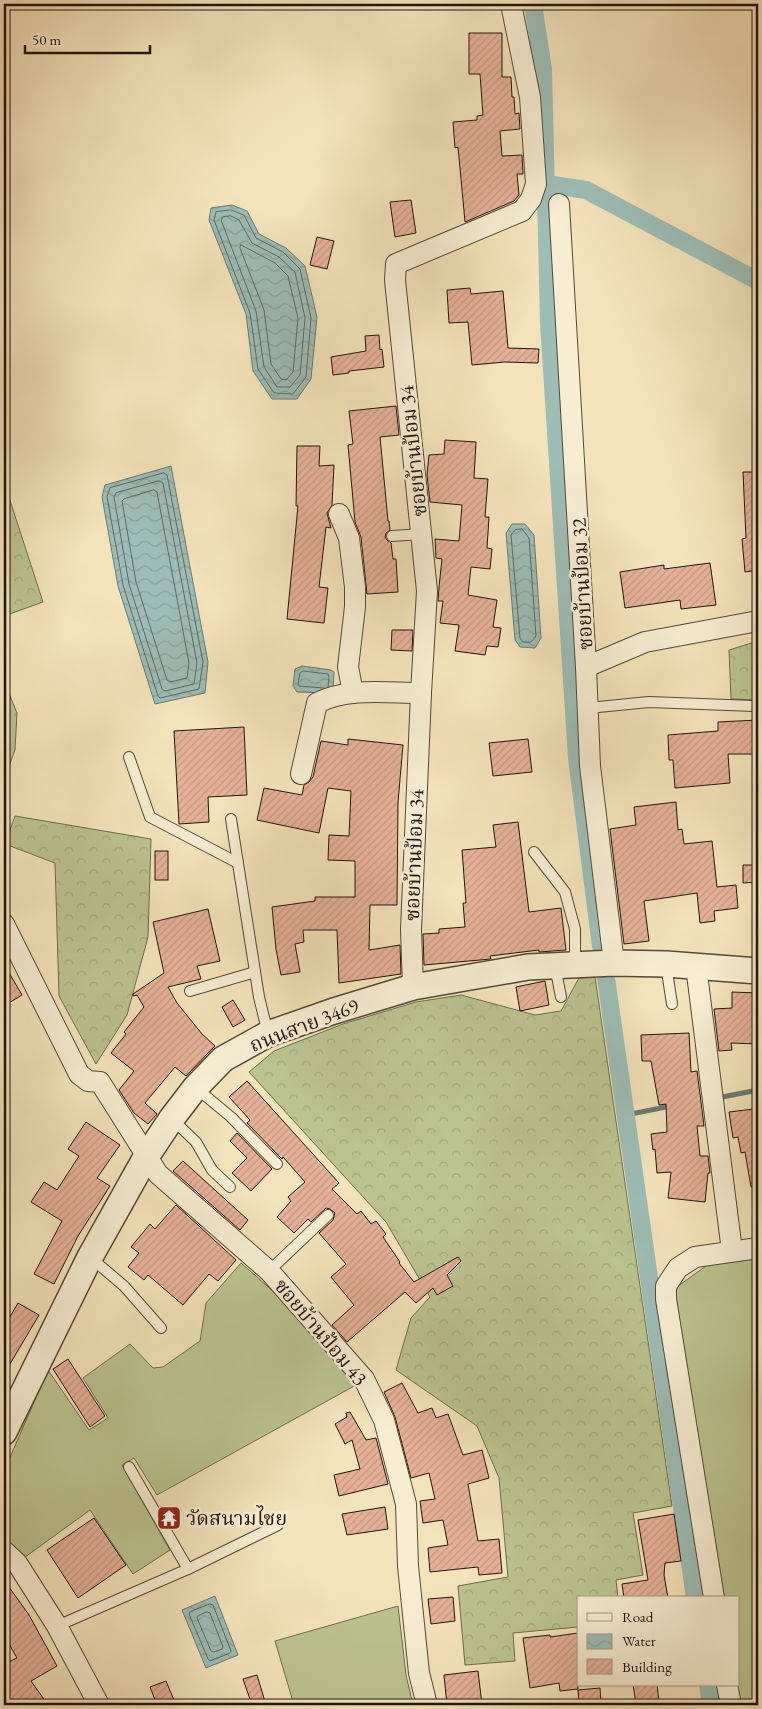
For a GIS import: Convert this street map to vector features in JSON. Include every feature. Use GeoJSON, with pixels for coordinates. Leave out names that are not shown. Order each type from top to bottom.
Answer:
{"type":"FeatureCollection","features":[{"type":"Feature","properties":{"kind":"street","name":"ซอยบ้านป้อม 34"},"geometry":{"type":"LineString","coordinates":[[414,987],[411,930],[420,693],[428,591],[395,280],[396,264],[522,211],[531,199],[536,184],[530,97],[511,4]]}},
{"type":"Feature","properties":{"kind":"street","name":"ซอยบ้านป้อม 32"},"geometry":{"type":"LineString","coordinates":[[559,204],[590,766],[614,963]]}},
{"type":"Feature","properties":{"kind":"street"},"geometry":{"type":"LineString","coordinates":[[339,514],[349,538],[355,587],[348,666],[353,693]]}},
{"type":"Feature","properties":{"kind":"street"},"geometry":{"type":"LineString","coordinates":[[586,667],[645,642],[758,621]]}},
{"type":"Feature","properties":{"kind":"street"},"geometry":{"type":"LineString","coordinates":[[301,774],[317,703],[325,699],[353,693],[420,693]]}},
{"type":"Feature","properties":{"kind":"street","name":"ซอยบ้านป้อม 43"},"geometry":{"type":"LineString","coordinates":[[4,924],[79,1074],[88,1080],[100,1082],[158,1174],[269,1271],[364,1379],[384,1420],[406,1504],[408,1566],[419,1673],[427,1705]]}},
{"type":"Feature","properties":{"kind":"street","name":"ถนนสาย 3469"},"geometry":{"type":"LineString","coordinates":[[4,1432],[90,1257],[146,1157],[195,1088],[223,1059],[268,1034],[334,1011],[414,987],[528,967],[614,963],[666,964],[758,971]]}},
{"type":"Feature","properties":{"kind":"street"},"geometry":{"type":"LineString","coordinates":[[696,966],[732,1251]]}},
{"type":"Feature","properties":{"kind":"street"},"geometry":{"type":"LineString","coordinates":[[714,1596],[666,1299],[666,1286],[678,1268],[695,1257],[758,1248]]}},
{"type":"Feature","properties":{"kind":"street"},"geometry":{"type":"LineString","coordinates":[[4,1551],[17,1563],[57,1626],[99,1705]]}},
{"type":"Feature","properties":{"kind":"street"},"geometry":{"type":"LineString","coordinates":[[728,1686],[731,1705]]}},
{"type":"Feature","properties":{"kind":"lane"},"geometry":{"type":"LineString","coordinates":[[392,536],[422,534]]}},
{"type":"Feature","properties":{"kind":"lane"},"geometry":{"type":"LineString","coordinates":[[588,708],[649,702],[754,706]]}},
{"type":"Feature","properties":{"kind":"lane"},"geometry":{"type":"LineString","coordinates":[[130,757],[150,817],[238,863]]}},
{"type":"Feature","properties":{"kind":"lane"},"geometry":{"type":"LineString","coordinates":[[231,819],[255,972],[268,1034]]}},
{"type":"Feature","properties":{"kind":"lane"},"geometry":{"type":"LineString","coordinates":[[534,852],[565,892],[575,929],[565,964],[561,997]]}},
{"type":"Feature","properties":{"kind":"lane"},"geometry":{"type":"LineString","coordinates":[[666,964],[672,1004]]}},
{"type":"Feature","properties":{"kind":"lane"},"geometry":{"type":"LineString","coordinates":[[190,991],[255,972]]}},
{"type":"Feature","properties":{"kind":"lane"},"geometry":{"type":"LineString","coordinates":[[195,1088],[231,1117],[277,1164]]}},
{"type":"Feature","properties":{"kind":"lane"},"geometry":{"type":"LineString","coordinates":[[172,1118],[196,1142],[212,1170],[230,1187]]}},
{"type":"Feature","properties":{"kind":"lane"},"geometry":{"type":"LineString","coordinates":[[269,1271],[328,1214]]}},
{"type":"Feature","properties":{"kind":"lane"},"geometry":{"type":"LineString","coordinates":[[90,1257],[124,1286],[162,1328]]}},
{"type":"Feature","properties":{"kind":"lane"},"geometry":{"type":"LineString","coordinates":[[130,1468],[188,1568]]}},
{"type":"Feature","properties":{"kind":"lane"},"geometry":{"type":"LineString","coordinates":[[57,1626],[188,1568],[278,1525]]}},
{"type":"Feature","properties":{"kind":"green space"},"geometry":{"type":"Polygon","coordinates":[[[4,482],[43,602],[4,616],[4,482]]]}},
{"type":"Feature","properties":{"kind":"green space"},"geometry":{"type":"Polygon","coordinates":[[[4,633],[6,686],[17,713],[15,750],[4,780],[4,633]]]}},
{"type":"Feature","properties":{"kind":"green space"},"geometry":{"type":"Polygon","coordinates":[[[758,641],[758,700],[731,699],[729,650],[758,641]]]}},
{"type":"Feature","properties":{"kind":"green space"},"geometry":{"type":"Polygon","coordinates":[[[15,816],[151,839],[148,937],[127,1015],[96,1064],[59,996],[55,863],[5,844],[15,816]]]}},
{"type":"Feature","properties":{"kind":"green space"},"geometry":{"type":"Polygon","coordinates":[[[595,977],[672,1506],[633,1513],[643,1575],[616,1580],[618,1596],[577,1596],[577,1627],[513,1633],[515,1661],[465,1665],[458,1586],[508,1577],[499,1478],[477,1426],[396,1370],[411,1318],[430,1297],[386,1222],[249,1072],[274,1051],[343,1024],[416,1002],[461,995],[535,1015],[561,1011],[579,978],[595,977]]]}},
{"type":"Feature","properties":{"kind":"green space"},"geometry":{"type":"Polygon","coordinates":[[[758,1255],[758,1705],[739,1705],[736,1686],[740,1686],[740,1596],[722,1596],[674,1289],[713,1261],[758,1255]]]}},
{"type":"Feature","properties":{"kind":"green space"},"geometry":{"type":"Polygon","coordinates":[[[241,1263],[303,1320],[356,1385],[157,1495],[134,1458],[122,1465],[170,1550],[133,1574],[90,1510],[21,1560],[4,1542],[4,1471],[48,1370],[89,1430],[108,1418],[83,1378],[130,1344],[153,1368],[163,1367],[200,1341],[206,1303],[241,1263]]]}},
{"type":"Feature","properties":{"kind":"green space"},"geometry":{"type":"Polygon","coordinates":[[[398,1606],[406,1675],[413,1705],[294,1705],[275,1641],[398,1606]]]}},
{"type":"Feature","properties":{"kind":"water"},"geometry":{"type":"Polygon","coordinates":[[[232,205],[247,211],[259,234],[286,248],[305,266],[317,317],[311,379],[297,399],[272,399],[253,371],[246,314],[209,220],[211,208],[232,205]]]}},
{"type":"Feature","properties":{"kind":"water"},"geometry":{"type":"Polygon","coordinates":[[[171,466],[208,662],[205,693],[155,704],[118,586],[102,497],[105,485],[171,466]]]}},
{"type":"Feature","properties":{"kind":"water"},"geometry":{"type":"Polygon","coordinates":[[[512,524],[525,524],[534,535],[541,638],[535,648],[520,647],[515,640],[506,533],[512,524]]]}},
{"type":"Feature","properties":{"kind":"water"},"geometry":{"type":"Polygon","coordinates":[[[302,666],[334,672],[333,690],[328,693],[297,692],[293,686],[295,669],[302,666]]]}},
{"type":"Feature","properties":{"kind":"water"},"geometry":{"type":"Polygon","coordinates":[[[215,1596],[238,1655],[206,1668],[182,1610],[215,1596]]]}},
{"type":"Feature","properties":{"kind":"building"},"geometry":{"type":"Polygon","coordinates":[[[469,33],[502,33],[502,77],[511,77],[512,97],[514,97],[515,114],[519,113],[520,129],[500,131],[502,156],[522,155],[523,174],[517,174],[519,195],[514,201],[465,222],[458,147],[455,148],[453,122],[477,120],[477,116],[483,115],[480,74],[469,74],[469,33]]]}},
{"type":"Feature","properties":{"kind":"building"},"geometry":{"type":"Polygon","coordinates":[[[411,200],[416,233],[395,237],[390,202],[411,200]]]}},
{"type":"Feature","properties":{"kind":"building"},"geometry":{"type":"Polygon","coordinates":[[[317,237],[334,241],[327,269],[310,265],[317,237]]]}},
{"type":"Feature","properties":{"kind":"building"},"geometry":{"type":"Polygon","coordinates":[[[470,288],[471,294],[503,291],[508,348],[539,349],[538,363],[505,362],[472,365],[468,322],[449,323],[447,290],[470,288]]]}},
{"type":"Feature","properties":{"kind":"building"},"geometry":{"type":"Polygon","coordinates":[[[379,335],[384,367],[333,375],[331,357],[366,351],[365,336],[379,335]]]}},
{"type":"Feature","properties":{"kind":"building"},"geometry":{"type":"Polygon","coordinates":[[[396,406],[399,435],[380,437],[390,530],[386,533],[385,537],[391,543],[393,559],[396,559],[398,592],[367,594],[361,537],[355,522],[348,445],[353,444],[349,411],[396,406]]]}},
{"type":"Feature","properties":{"kind":"building"},"geometry":{"type":"Polygon","coordinates":[[[445,440],[476,442],[474,478],[488,479],[485,517],[489,517],[487,548],[492,549],[490,569],[471,567],[468,595],[497,600],[493,627],[501,628],[498,647],[487,646],[485,655],[455,651],[459,625],[440,623],[443,601],[438,601],[442,559],[436,558],[435,539],[459,541],[462,505],[430,502],[427,475],[429,455],[444,454],[445,440]]]}},
{"type":"Feature","properties":{"kind":"building"},"geometry":{"type":"Polygon","coordinates":[[[297,446],[320,446],[319,466],[334,465],[332,505],[327,513],[331,528],[326,527],[319,587],[328,588],[324,623],[287,619],[298,506],[296,506],[297,446]]]}},
{"type":"Feature","properties":{"kind":"building"},"geometry":{"type":"Polygon","coordinates":[[[743,472],[758,472],[758,570],[745,572],[742,539],[746,538],[743,472]]]}},
{"type":"Feature","properties":{"kind":"building"},"geometry":{"type":"Polygon","coordinates":[[[710,563],[716,605],[681,609],[680,600],[625,608],[620,572],[664,565],[664,569],[710,563]]]}},
{"type":"Feature","properties":{"kind":"building"},"geometry":{"type":"Polygon","coordinates":[[[392,630],[413,630],[412,651],[391,650],[392,630]]]}},
{"type":"Feature","properties":{"kind":"building"},"geometry":{"type":"Polygon","coordinates":[[[758,720],[758,754],[728,754],[730,783],[675,788],[673,760],[669,760],[668,735],[718,731],[718,722],[758,720]]]}},
{"type":"Feature","properties":{"kind":"building"},"geometry":{"type":"Polygon","coordinates":[[[244,727],[247,795],[208,797],[209,822],[179,824],[174,731],[244,727]]]}},
{"type":"Feature","properties":{"kind":"building"},"geometry":{"type":"Polygon","coordinates":[[[348,739],[403,745],[398,802],[397,905],[370,905],[369,950],[400,945],[401,974],[339,983],[337,930],[303,930],[304,942],[295,944],[300,972],[281,975],[276,949],[272,907],[315,901],[315,897],[355,897],[355,861],[328,860],[329,835],[349,836],[351,791],[328,788],[319,833],[257,820],[264,788],[302,795],[304,785],[313,777],[321,741],[348,745],[348,739]]]}},
{"type":"Feature","properties":{"kind":"building"},"geometry":{"type":"Polygon","coordinates":[[[528,739],[532,772],[493,776],[489,743],[528,739]]]}},
{"type":"Feature","properties":{"kind":"building"},"geometry":{"type":"Polygon","coordinates":[[[676,802],[678,830],[682,829],[684,844],[712,841],[717,887],[736,885],[738,908],[714,911],[715,921],[700,923],[697,893],[644,901],[649,941],[624,944],[610,829],[636,825],[634,807],[676,802]]]}},
{"type":"Feature","properties":{"kind":"building"},"geometry":{"type":"Polygon","coordinates":[[[518,822],[529,912],[561,908],[566,950],[539,952],[539,950],[490,956],[491,959],[424,965],[423,934],[439,933],[439,929],[465,927],[463,903],[466,903],[462,850],[496,847],[493,825],[518,822]]]}},
{"type":"Feature","properties":{"kind":"building"},"geometry":{"type":"Polygon","coordinates":[[[155,851],[168,851],[168,880],[155,880],[155,851]]]}},
{"type":"Feature","properties":{"kind":"building"},"geometry":{"type":"Polygon","coordinates":[[[743,865],[758,865],[758,882],[743,883],[743,865]]]}},
{"type":"Feature","properties":{"kind":"building"},"geometry":{"type":"Polygon","coordinates":[[[208,909],[220,961],[197,966],[201,979],[168,987],[177,1003],[202,1034],[215,1046],[186,1076],[175,1067],[145,1103],[157,1114],[148,1124],[134,1113],[119,1090],[134,1071],[111,1053],[126,1034],[124,1032],[144,1007],[137,995],[133,996],[133,994],[164,973],[153,922],[208,909]]]}},
{"type":"Feature","properties":{"kind":"building"},"geometry":{"type":"Polygon","coordinates":[[[4,964],[22,995],[4,1006],[4,964]]]}},
{"type":"Feature","properties":{"kind":"building"},"geometry":{"type":"Polygon","coordinates":[[[545,981],[549,1005],[520,1011],[516,987],[545,981]]]}},
{"type":"Feature","properties":{"kind":"building"},"geometry":{"type":"Polygon","coordinates":[[[732,992],[758,993],[758,1044],[731,1043],[732,1050],[719,1051],[714,1009],[732,1008],[732,992]]]}},
{"type":"Feature","properties":{"kind":"building"},"geometry":{"type":"Polygon","coordinates":[[[233,1000],[245,1020],[233,1027],[222,1007],[233,1000]]]}},
{"type":"Feature","properties":{"kind":"building"},"geometry":{"type":"Polygon","coordinates":[[[689,1033],[691,1072],[697,1071],[704,1126],[697,1126],[700,1156],[708,1156],[710,1173],[708,1173],[705,1202],[668,1198],[671,1172],[657,1173],[655,1149],[653,1150],[651,1134],[667,1132],[666,1104],[659,1105],[651,1061],[642,1061],[641,1035],[689,1033]]]}},
{"type":"Feature","properties":{"kind":"building"},"geometry":{"type":"Polygon","coordinates":[[[247,1081],[339,1183],[332,1189],[357,1214],[361,1211],[371,1224],[376,1221],[386,1234],[383,1237],[399,1263],[414,1282],[458,1257],[461,1261],[447,1275],[453,1286],[437,1295],[433,1288],[416,1303],[405,1292],[347,1342],[332,1325],[354,1305],[331,1277],[346,1264],[319,1233],[333,1220],[335,1213],[326,1208],[311,1222],[308,1219],[294,1233],[277,1217],[291,1201],[288,1197],[305,1182],[283,1157],[282,1159],[247,1123],[250,1120],[229,1097],[247,1081]]]}},
{"type":"Feature","properties":{"kind":"building"},"geometry":{"type":"Polygon","coordinates":[[[754,1109],[758,1141],[758,1186],[751,1187],[745,1152],[741,1153],[738,1137],[733,1138],[729,1112],[754,1109]]]}},
{"type":"Feature","properties":{"kind":"building"},"geometry":{"type":"Polygon","coordinates":[[[86,1122],[120,1145],[97,1178],[110,1186],[78,1236],[54,1284],[34,1274],[62,1221],[31,1202],[44,1182],[57,1190],[79,1156],[68,1149],[86,1122]]]}},
{"type":"Feature","properties":{"kind":"building"},"geometry":{"type":"Polygon","coordinates":[[[237,1133],[272,1169],[251,1191],[232,1173],[247,1158],[230,1141],[237,1133]]]}},
{"type":"Feature","properties":{"kind":"building"},"geometry":{"type":"Polygon","coordinates":[[[183,1161],[248,1220],[240,1230],[173,1171],[183,1161]]]}},
{"type":"Feature","properties":{"kind":"building"},"geometry":{"type":"Polygon","coordinates":[[[176,1205],[236,1260],[218,1281],[209,1274],[183,1305],[148,1275],[144,1280],[128,1267],[139,1253],[131,1247],[150,1224],[155,1229],[176,1205]]]}},
{"type":"Feature","properties":{"kind":"building"},"geometry":{"type":"Polygon","coordinates":[[[18,1303],[39,1315],[4,1374],[4,1327],[18,1303]]]}},
{"type":"Feature","properties":{"kind":"building"},"geometry":{"type":"Polygon","coordinates":[[[68,1359],[105,1416],[90,1427],[53,1369],[68,1359]]]}},
{"type":"Feature","properties":{"kind":"building"},"geometry":{"type":"Polygon","coordinates":[[[402,1383],[418,1413],[432,1408],[436,1418],[448,1414],[463,1455],[482,1450],[489,1478],[468,1484],[478,1541],[499,1539],[502,1573],[479,1575],[478,1567],[430,1572],[428,1548],[448,1545],[443,1520],[423,1523],[420,1501],[435,1499],[429,1473],[411,1478],[395,1417],[384,1392],[402,1383]]]}},
{"type":"Feature","properties":{"kind":"building"},"geometry":{"type":"Polygon","coordinates":[[[350,1412],[366,1440],[376,1438],[388,1484],[339,1496],[334,1475],[360,1469],[352,1440],[345,1444],[335,1424],[347,1417],[346,1413],[350,1412]]]}},
{"type":"Feature","properties":{"kind":"building"},"geometry":{"type":"Polygon","coordinates":[[[385,1507],[388,1529],[347,1535],[342,1514],[385,1507]]]}},
{"type":"Feature","properties":{"kind":"building"},"geometry":{"type":"Polygon","coordinates":[[[674,1514],[681,1561],[665,1563],[664,1575],[668,1596],[624,1596],[622,1584],[648,1580],[638,1520],[674,1514]]]}},
{"type":"Feature","properties":{"kind":"building"},"geometry":{"type":"Polygon","coordinates":[[[94,1518],[126,1565],[78,1598],[47,1550],[94,1518]]]}},
{"type":"Feature","properties":{"kind":"building"},"geometry":{"type":"Polygon","coordinates":[[[4,1580],[29,1615],[57,1666],[31,1681],[48,1705],[4,1705],[4,1664],[17,1658],[4,1635],[4,1580]]]}},
{"type":"Feature","properties":{"kind":"building"},"geometry":{"type":"Polygon","coordinates":[[[453,1597],[455,1621],[431,1624],[428,1599],[453,1597]]]}},
{"type":"Feature","properties":{"kind":"building"},"geometry":{"type":"Polygon","coordinates":[[[577,1633],[578,1689],[560,1691],[559,1683],[530,1688],[523,1638],[550,1635],[550,1637],[577,1633]]]}},
{"type":"Feature","properties":{"kind":"building"},"geometry":{"type":"Polygon","coordinates":[[[478,1671],[482,1705],[447,1705],[444,1675],[478,1671]]]}},
{"type":"Feature","properties":{"kind":"building"},"geometry":{"type":"Polygon","coordinates":[[[257,1675],[266,1705],[252,1705],[243,1679],[257,1675]]]}},
{"type":"Feature","properties":{"kind":"building"},"geometry":{"type":"Polygon","coordinates":[[[166,1681],[176,1705],[157,1705],[150,1687],[166,1681]]]}},
{"type":"Feature","properties":{"kind":"building"},"geometry":{"type":"Polygon","coordinates":[[[633,1686],[657,1686],[659,1701],[636,1704],[633,1686]]]}},
{"type":"Feature","properties":{"kind":"building"},"geometry":{"type":"Polygon","coordinates":[[[600,1688],[601,1702],[579,1703],[578,1690],[600,1688]]]}},
{"type":"Feature","properties":{"kind":"waterway"},"geometry":{"type":"LineString","coordinates":[[533,4],[543,69],[549,323],[577,758],[601,946]]}},
{"type":"Feature","properties":{"kind":"waterway"},"geometry":{"type":"LineString","coordinates":[[546,184],[586,190],[758,281]]}},
{"type":"Feature","properties":{"kind":"waterway"},"geometry":{"type":"LineString","coordinates":[[606,978],[695,1596]]}},
{"type":"Feature","properties":{"kind":"waterway"},"geometry":{"type":"LineString","coordinates":[[717,1098],[758,1090]]}},
{"type":"Feature","properties":{"kind":"waterway"},"geometry":{"type":"LineString","coordinates":[[626,1115],[671,1106]]}},
{"type":"Feature","properties":{"kind":"waterway"},"geometry":{"type":"LineString","coordinates":[[708,1686],[711,1705]]}},
{"type":"Feature","properties":{"kind":"place","name":"วัดสนามไชย"},"geometry":{"type":"Point","coordinates":[169,1518]}}]}
